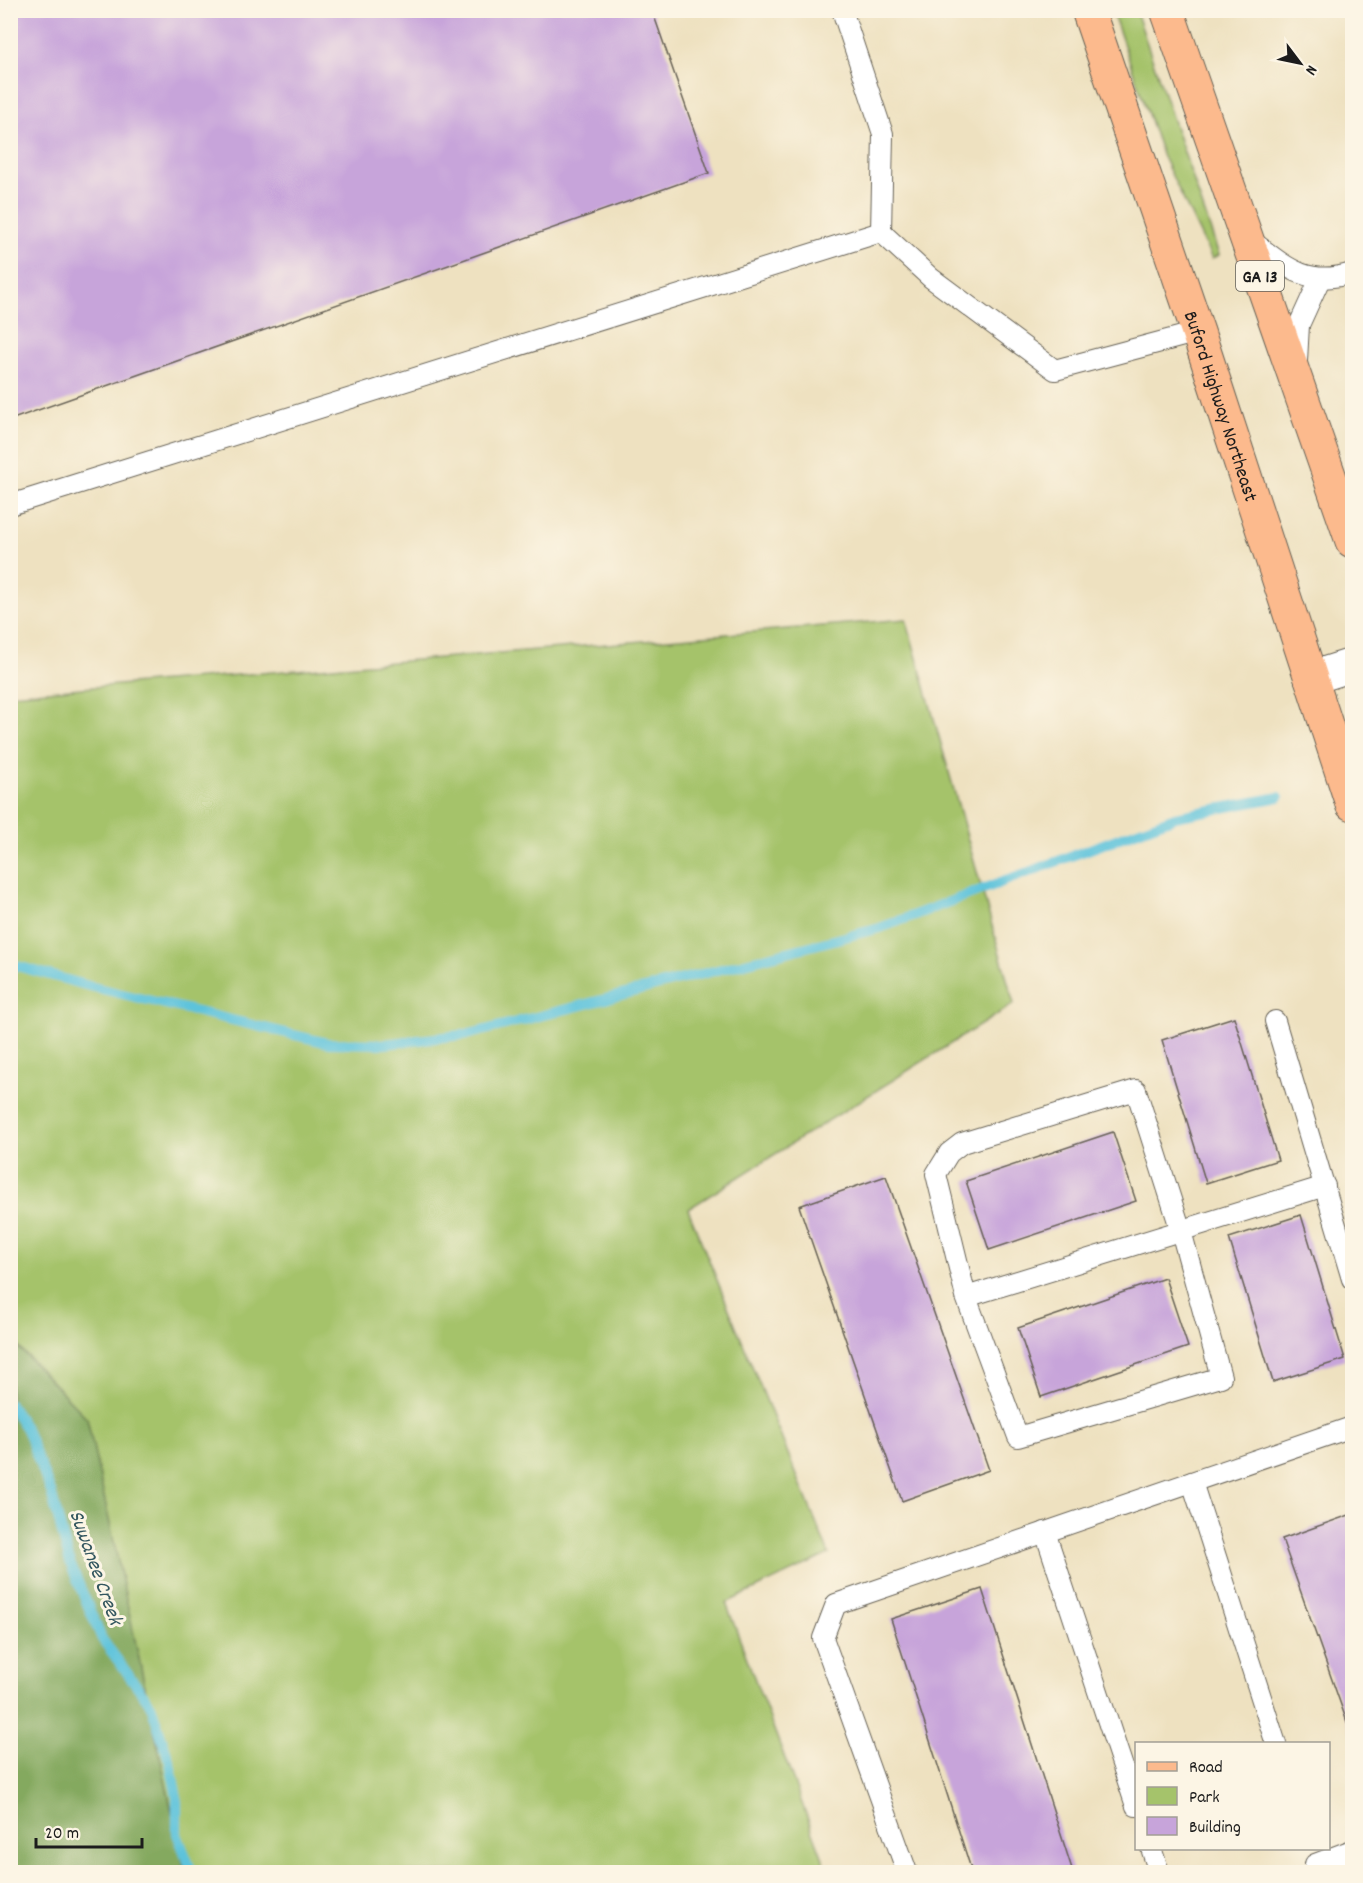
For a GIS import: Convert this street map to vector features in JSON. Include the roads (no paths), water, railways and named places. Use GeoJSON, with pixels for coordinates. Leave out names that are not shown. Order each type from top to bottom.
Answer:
{"type":"FeatureCollection","features":[{"type":"Feature","properties":{"kind":"main road","name":"Buford Highway Northeast"},"geometry":{"type":"LineString","coordinates":[[1088,10],[1198,332],[1353,804]]}},
{"type":"Feature","properties":{"kind":"main road","name":"GA 13"},"geometry":{"type":"LineString","coordinates":[[1167,10],[1353,542]]}},
{"type":"Feature","properties":{"kind":"street"},"geometry":{"type":"LineString","coordinates":[[1311,678],[1353,665]]}},
{"type":"Feature","properties":{"kind":"lane"},"geometry":{"type":"LineString","coordinates":[[842,10],[883,134],[880,232],[931,278],[1055,370],[1198,332]]}},
{"type":"Feature","properties":{"kind":"lane"},"geometry":{"type":"LineString","coordinates":[[10,505],[880,232]]}},
{"type":"Feature","properties":{"kind":"lane"},"geometry":{"type":"LineString","coordinates":[[1246,237],[1290,270],[1320,279],[1353,273]]}},
{"type":"Feature","properties":{"kind":"lane"},"geometry":{"type":"LineString","coordinates":[[1295,379],[1299,325],[1320,279]]}},
{"type":"Feature","properties":{"kind":"lane"},"geometry":{"type":"LineString","coordinates":[[1275,1021],[1353,1279]]}},
{"type":"Feature","properties":{"kind":"lane"},"geometry":{"type":"LineString","coordinates":[[1136,1090],[1181,1231],[1221,1377],[1018,1437],[966,1297],[936,1174],[949,1153],[962,1143],[1136,1090]]}},
{"type":"Feature","properties":{"kind":"lane"},"geometry":{"type":"LineString","coordinates":[[966,1297],[1325,1186]]}},
{"type":"Feature","properties":{"kind":"lane"},"geometry":{"type":"LineString","coordinates":[[907,1872],[823,1638],[836,1604],[1353,1427]]}},
{"type":"Feature","properties":{"kind":"lane"},"geometry":{"type":"LineString","coordinates":[[1192,1482],[1276,1742]]}},
{"type":"Feature","properties":{"kind":"lane"},"geometry":{"type":"LineString","coordinates":[[1046,1532],[1135,1800]]}},
{"type":"Feature","properties":{"kind":"lane"},"geometry":{"type":"LineString","coordinates":[[1151,1850],[1158,1872]]}},
{"type":"Feature","properties":{"kind":"lane"},"geometry":{"type":"LineString","coordinates":[[1314,1862],[1353,1850]]}},
{"type":"Feature","properties":{"kind":"waterway"},"geometry":{"type":"LineString","coordinates":[[10,964],[89,986],[328,1043],[385,1044],[470,1034],[880,928],[1175,817],[1279,797]]}},
{"type":"Feature","properties":{"kind":"waterway","name":"Suwanee Creek"},"geometry":{"type":"LineString","coordinates":[[10,1405],[26,1429],[51,1492],[70,1563],[102,1639],[151,1705],[170,1763],[177,1797],[177,1834],[192,1872]]}}]}
